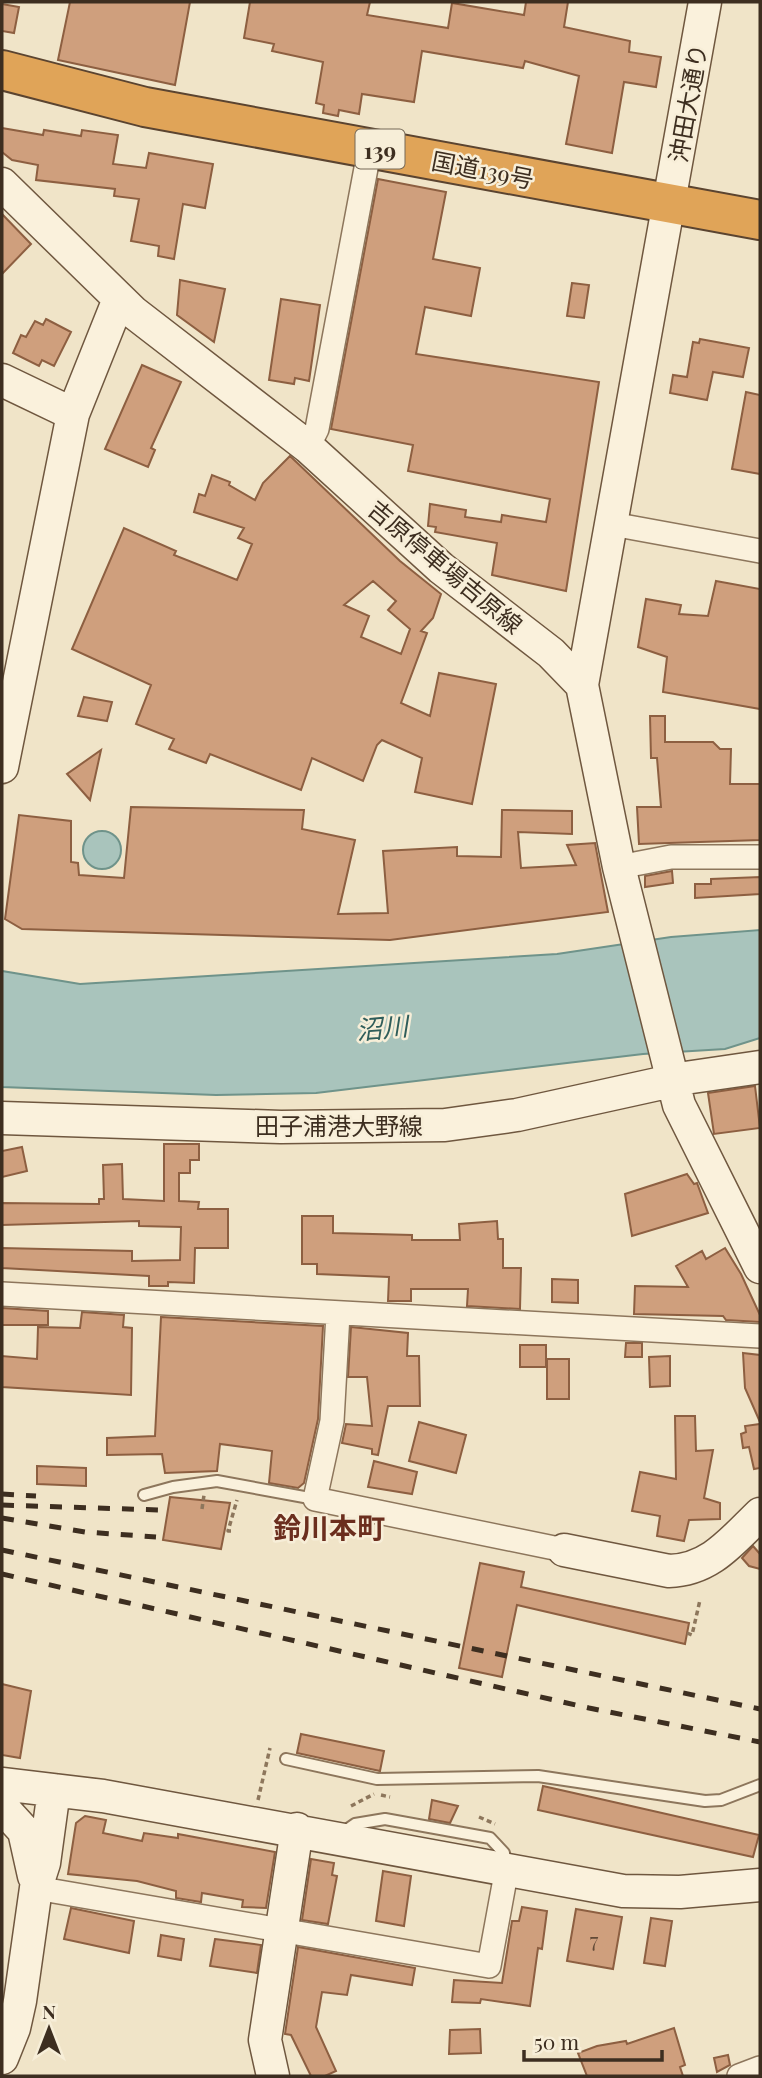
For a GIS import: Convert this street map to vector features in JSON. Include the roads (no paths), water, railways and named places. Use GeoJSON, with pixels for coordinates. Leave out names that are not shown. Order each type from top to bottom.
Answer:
{"type":"FeatureCollection","features":[{"type":"Feature","properties":{"kind":"highway","name":"国道139号"},"geometry":{"type":"LineString","coordinates":[[2,70],[145,107],[760,220]]}},
{"type":"Feature","properties":{"kind":"street","name":"沖田大通り"},"geometry":{"type":"LineString","coordinates":[[582,685],[705,2]]}},
{"type":"Feature","properties":{"kind":"street"},"geometry":{"type":"LineString","coordinates":[[308,447],[317,429],[370,147]]}},
{"type":"Feature","properties":{"kind":"street","name":"吉原停車場吉原線"},"geometry":{"type":"LineString","coordinates":[[2,184],[119,299],[308,447],[441,568],[551,653],[582,685]]}},
{"type":"Feature","properties":{"kind":"street"},"geometry":{"type":"LineString","coordinates":[[2,767],[73,414],[119,299]]}},
{"type":"Feature","properties":{"kind":"street"},"geometry":{"type":"LineString","coordinates":[[2,380],[73,414]]}},
{"type":"Feature","properties":{"kind":"street"},"geometry":{"type":"LineString","coordinates":[[612,524],[760,551]]}},
{"type":"Feature","properties":{"kind":"street"},"geometry":{"type":"LineString","coordinates":[[582,685],[619,867],[668,1072],[687,1124],[760,1267]]}},
{"type":"Feature","properties":{"kind":"street"},"geometry":{"type":"LineString","coordinates":[[619,867],[671,857],[760,857]]}},
{"type":"Feature","properties":{"kind":"street","name":"田子浦港大野線"},"geometry":{"type":"LineString","coordinates":[[2,1118],[281,1127],[445,1125],[516,1115],[668,1072],[760,1067]]}},
{"type":"Feature","properties":{"kind":"street"},"geometry":{"type":"LineString","coordinates":[[2,1294],[760,1336]]}},
{"type":"Feature","properties":{"kind":"street"},"geometry":{"type":"LineString","coordinates":[[338,1314],[332,1421],[314,1499],[669,1571],[696,1568],[715,1556],[760,1514]]}},
{"type":"Feature","properties":{"kind":"street"},"geometry":{"type":"LineString","coordinates":[[2,1784],[103,1796],[297,1829],[623,1891],[664,1892],[760,1885]]}},
{"type":"Feature","properties":{"kind":"street"},"geometry":{"type":"LineString","coordinates":[[2,2058],[14,2028],[20,2001],[36,1888],[44,1863],[54,1790]]}},
{"type":"Feature","properties":{"kind":"street"},"geometry":{"type":"LineString","coordinates":[[2,1807],[24,1832],[33,1860],[36,1888]]}},
{"type":"Feature","properties":{"kind":"street"},"geometry":{"type":"LineString","coordinates":[[273,2076],[265,2040],[297,1829]]}},
{"type":"Feature","properties":{"kind":"street"},"geometry":{"type":"LineString","coordinates":[[36,1888],[489,1966],[507,1868]]}},
{"type":"Feature","properties":{"kind":"street"},"geometry":{"type":"LineString","coordinates":[[739,2076],[760,2068]]}},
{"type":"Feature","properties":{"kind":"lane"},"geometry":{"type":"LineString","coordinates":[[144,1495],[173,1487],[216,1481],[314,1499]]}},
{"type":"Feature","properties":{"kind":"lane"},"geometry":{"type":"LineString","coordinates":[[286,1759],[377,1779],[538,1776],[705,1801],[720,1800],[760,1785]]}},
{"type":"Feature","properties":{"kind":"water"},"geometry":{"type":"Polygon","coordinates":[[[102,831],[116,836],[121,850],[116,864],[102,869],[88,864],[83,850],[88,836],[102,831]]]}},
{"type":"Feature","properties":{"kind":"water","name":"沼川"},"geometry":{"type":"Polygon","coordinates":[[[760,930],[760,1038],[725,1049],[643,1054],[316,1093],[216,1095],[2,1087],[2,971],[80,984],[557,954],[671,937],[760,930]]]}},
{"type":"Feature","properties":{"kind":"railway"},"geometry":{"type":"LineString","coordinates":[[2,1494],[36,1496]]}},
{"type":"Feature","properties":{"kind":"railway"},"geometry":{"type":"LineString","coordinates":[[2,1505],[161,1510]]}},
{"type":"Feature","properties":{"kind":"railway"},"geometry":{"type":"LineString","coordinates":[[2,1518],[85,1532],[156,1537]]}},
{"type":"Feature","properties":{"kind":"railway"},"geometry":{"type":"LineString","coordinates":[[2,1550],[760,1709]]}},
{"type":"Feature","properties":{"kind":"railway"},"geometry":{"type":"LineString","coordinates":[[2,1574],[589,1708],[760,1742]]}},
{"type":"Feature","properties":{"kind":"district","name":"鈴川本町"},"geometry":{"type":"Point","coordinates":[329,1526]}}]}
